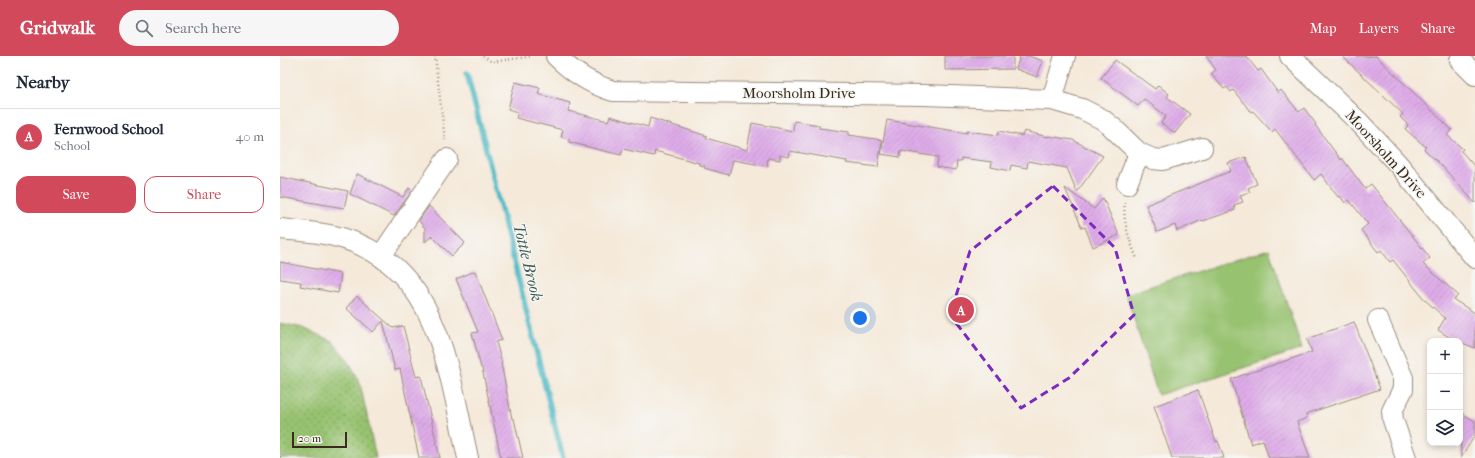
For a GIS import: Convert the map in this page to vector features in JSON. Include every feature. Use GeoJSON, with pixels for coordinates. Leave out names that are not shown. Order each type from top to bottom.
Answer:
{"type":"FeatureCollection","features":[{"type":"Feature","properties":{"kind":"street","name":"Moorsholm Drive"},"geometry":{"type":"LineString","coordinates":[[556,56],[566,67],[578,76],[592,84],[613,91],[924,95],[1052,100],[1082,109],[1102,119],[1139,153],[1153,159],[1163,160],[1202,148]]}},
{"type":"Feature","properties":{"kind":"street"},"geometry":{"type":"LineString","coordinates":[[1052,100],[1065,56]]}},
{"type":"Feature","properties":{"kind":"street","name":"Moorsholm Drive"},"geometry":{"type":"LineString","coordinates":[[1290,56],[1360,123],[1398,164],[1475,258]]}},
{"type":"Feature","properties":{"kind":"street"},"geometry":{"type":"LineString","coordinates":[[1460,60],[1475,75]]}},
{"type":"Feature","properties":{"kind":"street"},"geometry":{"type":"LineString","coordinates":[[1128,184],[1139,153]]}},
{"type":"Feature","properties":{"kind":"street"},"geometry":{"type":"LineString","coordinates":[[380,256],[447,159]]}},
{"type":"Feature","properties":{"kind":"street"},"geometry":{"type":"LineString","coordinates":[[280,229],[334,236],[365,247],[380,256],[405,277],[419,294],[436,327],[444,353],[468,458]]}},
{"type":"Feature","properties":{"kind":"street"},"geometry":{"type":"LineString","coordinates":[[1378,320],[1403,378],[1403,389],[1392,411],[1393,420],[1406,458]]}},
{"type":"Feature","properties":{"kind":"path"},"geometry":{"type":"LineString","coordinates":[[435,56],[447,159]]}},
{"type":"Feature","properties":{"kind":"path"},"geometry":{"type":"LineString","coordinates":[[483,56],[492,62],[532,56]]}},
{"type":"Feature","properties":{"kind":"path"},"geometry":{"type":"LineString","coordinates":[[1124,210],[1127,234],[1137,259]]}},
{"type":"Feature","properties":{"kind":"highlighted area"},"geometry":{"type":"Polygon","coordinates":[[[1053,186],[1115,248],[1134,315],[1069,378],[1021,408],[950,315],[970,251],[1053,186]]]}},
{"type":"Feature","properties":{"kind":"green space"},"geometry":{"type":"Polygon","coordinates":[[[1269,249],[1302,349],[1158,395],[1126,294],[1269,249]]]}},
{"type":"Feature","properties":{"kind":"green space"},"geometry":{"type":"Polygon","coordinates":[[[280,323],[303,328],[332,341],[348,360],[360,383],[376,458],[280,458],[280,323]]]}},
{"type":"Feature","properties":{"kind":"building"},"geometry":{"type":"Polygon","coordinates":[[[945,56],[1013,56],[1013,69],[945,70],[945,56]]]}},
{"type":"Feature","properties":{"kind":"building"},"geometry":{"type":"Polygon","coordinates":[[[1020,56],[1029,56],[1043,61],[1037,77],[1016,69],[1020,56]]]}},
{"type":"Feature","properties":{"kind":"building"},"geometry":{"type":"Polygon","coordinates":[[[1206,56],[1246,56],[1258,71],[1261,69],[1278,93],[1281,90],[1299,112],[1304,108],[1341,160],[1342,158],[1365,189],[1371,184],[1430,258],[1423,264],[1458,295],[1454,300],[1475,313],[1475,348],[1463,343],[1463,338],[1450,338],[1438,330],[1445,318],[1424,299],[1393,260],[1390,262],[1381,250],[1378,252],[1361,230],[1368,224],[1349,200],[1345,203],[1340,196],[1338,197],[1321,174],[1314,180],[1275,129],[1272,132],[1253,111],[1251,112],[1233,90],[1231,92],[1227,87],[1224,89],[1211,74],[1216,70],[1206,56]]]}},
{"type":"Feature","properties":{"kind":"building"},"geometry":{"type":"Polygon","coordinates":[[[1342,56],[1376,56],[1452,130],[1447,135],[1463,149],[1461,151],[1475,167],[1475,203],[1441,165],[1424,149],[1426,147],[1405,129],[1408,125],[1400,117],[1403,114],[1342,56]]]}},
{"type":"Feature","properties":{"kind":"building"},"geometry":{"type":"Polygon","coordinates":[[[1115,60],[1155,89],[1158,85],[1169,94],[1167,97],[1190,114],[1175,133],[1161,123],[1166,116],[1144,99],[1138,106],[1101,78],[1115,60]]]}},
{"type":"Feature","properties":{"kind":"building"},"geometry":{"type":"Polygon","coordinates":[[[515,82],[540,88],[538,94],[570,103],[568,111],[608,121],[610,116],[648,127],[650,118],[707,136],[706,138],[747,150],[752,123],[793,131],[794,121],[819,125],[819,128],[849,132],[849,135],[882,140],[878,167],[846,163],[847,161],[790,151],[789,157],[780,155],[780,160],[768,158],[767,166],[733,160],[729,175],[704,168],[705,166],[699,165],[699,163],[655,151],[654,156],[623,149],[621,155],[569,142],[569,139],[561,137],[563,130],[516,118],[518,112],[508,109],[515,82]]]}},
{"type":"Feature","properties":{"kind":"building"},"geometry":{"type":"Polygon","coordinates":[[[887,120],[967,133],[967,131],[998,135],[999,131],[1022,136],[1024,131],[1048,137],[1073,140],[1103,156],[1077,192],[1067,168],[1028,161],[1027,168],[1011,165],[1010,171],[991,167],[992,162],[961,158],[961,161],[957,161],[956,170],[937,167],[938,157],[901,151],[900,157],[881,154],[887,120]]]}},
{"type":"Feature","properties":{"kind":"building"},"geometry":{"type":"Polygon","coordinates":[[[1246,157],[1257,184],[1248,188],[1250,192],[1240,195],[1243,202],[1234,205],[1235,210],[1203,221],[1202,220],[1177,231],[1175,225],[1157,232],[1146,205],[1231,171],[1228,163],[1246,157]]]}},
{"type":"Feature","properties":{"kind":"building"},"geometry":{"type":"Polygon","coordinates":[[[357,174],[403,197],[409,188],[412,191],[394,216],[350,194],[357,174]]]}},
{"type":"Feature","properties":{"kind":"building"},"geometry":{"type":"Polygon","coordinates":[[[280,177],[348,191],[344,208],[280,197],[280,177]]]}},
{"type":"Feature","properties":{"kind":"building"},"geometry":{"type":"Polygon","coordinates":[[[1065,188],[1094,209],[1103,198],[1119,235],[1093,247],[1085,227],[1082,228],[1065,188]]]}},
{"type":"Feature","properties":{"kind":"building"},"geometry":{"type":"Polygon","coordinates":[[[429,206],[465,243],[452,256],[432,236],[425,242],[425,228],[419,221],[429,206]]]}},
{"type":"Feature","properties":{"kind":"building"},"geometry":{"type":"Polygon","coordinates":[[[280,262],[341,274],[338,293],[300,286],[301,282],[280,279],[280,262]]]}},
{"type":"Feature","properties":{"kind":"building"},"geometry":{"type":"Polygon","coordinates":[[[475,271],[502,340],[496,342],[502,363],[512,419],[514,419],[523,458],[501,458],[482,368],[472,333],[478,332],[456,279],[475,271]]]}},
{"type":"Feature","properties":{"kind":"building"},"geometry":{"type":"Polygon","coordinates":[[[357,296],[393,328],[403,326],[416,377],[421,376],[440,458],[419,458],[400,369],[395,370],[383,321],[373,332],[346,308],[357,296]]]}},
{"type":"Feature","properties":{"kind":"building"},"geometry":{"type":"Polygon","coordinates":[[[1354,322],[1380,389],[1306,414],[1307,418],[1297,422],[1310,458],[1269,458],[1263,440],[1251,444],[1231,379],[1312,352],[1307,339],[1354,322]]]}},
{"type":"Feature","properties":{"kind":"building"},"geometry":{"type":"Polygon","coordinates":[[[1198,390],[1216,442],[1218,441],[1224,458],[1172,458],[1154,406],[1198,390]]]}},
{"type":"Feature","properties":{"kind":"building"},"geometry":{"type":"Polygon","coordinates":[[[1463,414],[1475,421],[1475,435],[1461,458],[1461,446],[1463,446],[1463,414]]]}},
{"type":"Feature","properties":{"kind":"waterway","name":"Tottle Brook"},"geometry":{"type":"LineString","coordinates":[[467,73],[563,458]]}},
{"type":"Feature","properties":{"kind":"place","name":"Fernwood School"},"geometry":{"type":"Point","coordinates":[961,310]}}]}
